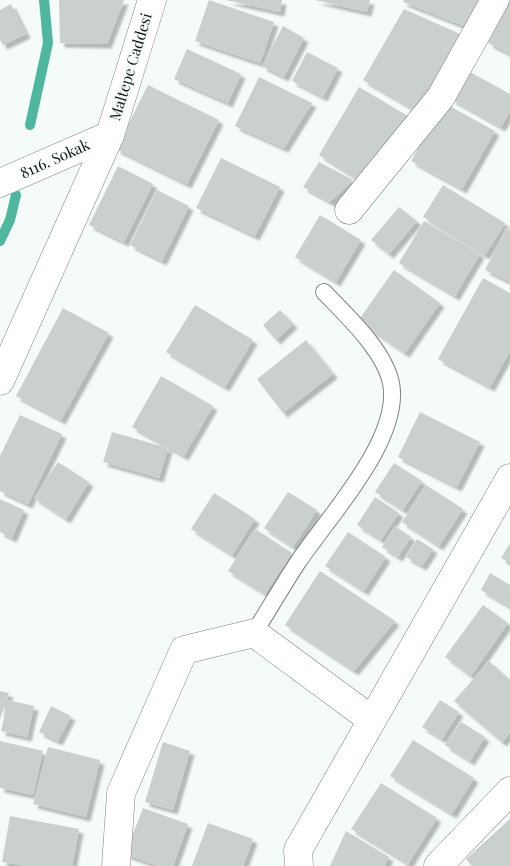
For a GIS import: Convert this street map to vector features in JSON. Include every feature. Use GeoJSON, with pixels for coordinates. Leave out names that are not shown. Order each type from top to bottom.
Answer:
{"type":"FeatureCollection","features":[{"type":"Feature","properties":{"kind":"street","name":"Maltepe Caddesi"},"geometry":{"type":"LineString","coordinates":[[0,380],[110,134],[152,0]]}},
{"type":"Feature","properties":{"kind":"street"},"geometry":{"type":"LineString","coordinates":[[349,210],[441,97],[495,0]]}},
{"type":"Feature","properties":{"kind":"street","name":"8116. Sokak"},"geometry":{"type":"LineString","coordinates":[[0,182],[110,134]]}},
{"type":"Feature","properties":{"kind":"street"},"geometry":{"type":"LineString","coordinates":[[299,866],[298,850],[509,484]]}},
{"type":"Feature","properties":{"kind":"street"},"geometry":{"type":"LineString","coordinates":[[116,866],[121,793],[184,650],[254,633],[372,720]]}},
{"type":"Feature","properties":{"kind":"street"},"geometry":{"type":"LineString","coordinates":[[438,866],[510,791]]}},
{"type":"Feature","properties":{"kind":"lane"},"geometry":{"type":"LineString","coordinates":[[254,633],[298,562],[370,462],[390,414],[393,398],[391,381],[372,343],[324,292]]}},
{"type":"Feature","properties":{"kind":"building"},"geometry":{"type":"Polygon","coordinates":[[[59,0],[124,0],[107,44],[60,43],[59,0]]]}},
{"type":"Feature","properties":{"kind":"building"},"geometry":{"type":"Polygon","coordinates":[[[209,0],[274,22],[260,63],[195,41],[209,0]]]}},
{"type":"Feature","properties":{"kind":"building"},"geometry":{"type":"Polygon","coordinates":[[[226,0],[282,0],[280,12],[226,0]]]}},
{"type":"Feature","properties":{"kind":"building"},"geometry":{"type":"Polygon","coordinates":[[[315,0],[370,0],[367,12],[315,0]]]}},
{"type":"Feature","properties":{"kind":"building"},"geometry":{"type":"Polygon","coordinates":[[[404,0],[481,0],[469,28],[403,2],[404,0]]]}},
{"type":"Feature","properties":{"kind":"building"},"geometry":{"type":"Polygon","coordinates":[[[510,1],[510,54],[488,43],[510,1]]]}},
{"type":"Feature","properties":{"kind":"building"},"geometry":{"type":"Polygon","coordinates":[[[11,4],[26,34],[3,45],[0,40],[0,10],[11,4]]]}},
{"type":"Feature","properties":{"kind":"building"},"geometry":{"type":"Polygon","coordinates":[[[404,9],[465,36],[415,110],[363,80],[404,9]]]}},
{"type":"Feature","properties":{"kind":"building"},"geometry":{"type":"Polygon","coordinates":[[[283,26],[304,38],[284,77],[262,66],[283,26]]]}},
{"type":"Feature","properties":{"kind":"building"},"geometry":{"type":"Polygon","coordinates":[[[187,49],[241,74],[228,103],[174,79],[187,49]]]}},
{"type":"Feature","properties":{"kind":"building"},"geometry":{"type":"Polygon","coordinates":[[[307,52],[338,68],[323,97],[292,81],[307,52]]]}},
{"type":"Feature","properties":{"kind":"building"},"geometry":{"type":"Polygon","coordinates":[[[468,71],[510,94],[510,111],[501,127],[451,99],[468,71]]]}},
{"type":"Feature","properties":{"kind":"building"},"geometry":{"type":"Polygon","coordinates":[[[259,77],[312,103],[284,148],[235,126],[259,77]]]}},
{"type":"Feature","properties":{"kind":"building"},"geometry":{"type":"Polygon","coordinates":[[[148,85],[219,120],[187,184],[116,149],[148,85]]]}},
{"type":"Feature","properties":{"kind":"building"},"geometry":{"type":"Polygon","coordinates":[[[359,87],[413,119],[356,178],[319,155],[359,87]]]}},
{"type":"Feature","properties":{"kind":"building"},"geometry":{"type":"Polygon","coordinates":[[[444,103],[495,131],[462,189],[411,161],[444,103]]]}},
{"type":"Feature","properties":{"kind":"building"},"geometry":{"type":"Polygon","coordinates":[[[221,158],[280,187],[255,236],[196,208],[221,158]]]}},
{"type":"Feature","properties":{"kind":"building"},"geometry":{"type":"Polygon","coordinates":[[[319,162],[353,180],[330,202],[303,187],[319,162]]]}},
{"type":"Feature","properties":{"kind":"building"},"geometry":{"type":"Polygon","coordinates":[[[118,166],[153,184],[124,242],[89,225],[118,166]]]}},
{"type":"Feature","properties":{"kind":"building"},"geometry":{"type":"Polygon","coordinates":[[[443,185],[505,223],[485,255],[423,217],[443,185]]]}},
{"type":"Feature","properties":{"kind":"building"},"geometry":{"type":"Polygon","coordinates":[[[157,190],[189,206],[162,261],[130,245],[157,190]]]}},
{"type":"Feature","properties":{"kind":"building"},"geometry":{"type":"Polygon","coordinates":[[[399,207],[417,221],[389,254],[371,240],[399,207]]]}},
{"type":"Feature","properties":{"kind":"building"},"geometry":{"type":"Polygon","coordinates":[[[320,215],[361,240],[336,282],[295,257],[320,215]]]}},
{"type":"Feature","properties":{"kind":"building"},"geometry":{"type":"Polygon","coordinates":[[[424,221],[480,254],[455,296],[399,263],[424,221]]]}},
{"type":"Feature","properties":{"kind":"building"},"geometry":{"type":"Polygon","coordinates":[[[506,228],[510,230],[510,282],[485,270],[506,228]]]}},
{"type":"Feature","properties":{"kind":"building"},"geometry":{"type":"Polygon","coordinates":[[[394,270],[440,303],[405,353],[358,321],[394,270]]]}},
{"type":"Feature","properties":{"kind":"building"},"geometry":{"type":"Polygon","coordinates":[[[483,278],[510,293],[510,351],[490,387],[438,359],[483,278]]]}},
{"type":"Feature","properties":{"kind":"building"},"geometry":{"type":"Polygon","coordinates":[[[195,305],[253,340],[225,387],[166,352],[195,305]]]}},
{"type":"Feature","properties":{"kind":"building"},"geometry":{"type":"Polygon","coordinates":[[[63,308],[109,333],[61,420],[16,396],[63,308]]]}},
{"type":"Feature","properties":{"kind":"building"},"geometry":{"type":"Polygon","coordinates":[[[280,310],[293,324],[276,340],[263,325],[280,310]]]}},
{"type":"Feature","properties":{"kind":"building"},"geometry":{"type":"Polygon","coordinates":[[[306,340],[333,374],[283,413],[257,379],[306,340]]]}},
{"type":"Feature","properties":{"kind":"building"},"geometry":{"type":"Polygon","coordinates":[[[161,376],[213,406],[184,456],[132,427],[161,376]]]}},
{"type":"Feature","properties":{"kind":"building"},"geometry":{"type":"Polygon","coordinates":[[[420,412],[480,442],[457,487],[398,457],[420,412]]]}},
{"type":"Feature","properties":{"kind":"building"},"geometry":{"type":"Polygon","coordinates":[[[20,415],[62,434],[28,504],[0,491],[0,456],[20,415]]]}},
{"type":"Feature","properties":{"kind":"building"},"geometry":{"type":"Polygon","coordinates":[[[112,432],[168,448],[159,478],[103,462],[112,432]]]}},
{"type":"Feature","properties":{"kind":"building"},"geometry":{"type":"Polygon","coordinates":[[[58,462],[89,482],[66,519],[34,498],[58,462]]]}},
{"type":"Feature","properties":{"kind":"building"},"geometry":{"type":"Polygon","coordinates":[[[394,463],[422,481],[403,510],[375,492],[394,463]]]}},
{"type":"Feature","properties":{"kind":"building"},"geometry":{"type":"Polygon","coordinates":[[[426,485],[463,509],[439,546],[402,522],[426,485]]]}},
{"type":"Feature","properties":{"kind":"building"},"geometry":{"type":"Polygon","coordinates":[[[288,492],[317,510],[293,547],[264,528],[288,492]]]}},
{"type":"Feature","properties":{"kind":"building"},"geometry":{"type":"Polygon","coordinates":[[[214,493],[255,519],[232,555],[191,529],[214,493]]]}},
{"type":"Feature","properties":{"kind":"building"},"geometry":{"type":"Polygon","coordinates":[[[375,497],[399,513],[381,540],[357,525],[375,497]]]}},
{"type":"Feature","properties":{"kind":"building"},"geometry":{"type":"Polygon","coordinates":[[[0,499],[24,510],[12,538],[0,532],[0,499]]]}},
{"type":"Feature","properties":{"kind":"building"},"geometry":{"type":"Polygon","coordinates":[[[395,526],[411,537],[398,557],[382,547],[395,526]]]}},
{"type":"Feature","properties":{"kind":"building"},"geometry":{"type":"Polygon","coordinates":[[[255,529],[292,553],[265,594],[228,571],[255,529]]]}},
{"type":"Feature","properties":{"kind":"building"},"geometry":{"type":"Polygon","coordinates":[[[348,532],[386,557],[364,591],[325,566],[348,532]]]}},
{"type":"Feature","properties":{"kind":"building"},"geometry":{"type":"Polygon","coordinates":[[[417,539],[433,549],[422,566],[406,557],[417,539]]]}},
{"type":"Feature","properties":{"kind":"building"},"geometry":{"type":"Polygon","coordinates":[[[510,543],[510,563],[501,558],[510,543]]]}},
{"type":"Feature","properties":{"kind":"building"},"geometry":{"type":"Polygon","coordinates":[[[320,571],[395,621],[354,671],[285,625],[320,571]]]}},
{"type":"Feature","properties":{"kind":"building"},"geometry":{"type":"Polygon","coordinates":[[[490,573],[510,585],[510,607],[481,590],[490,573]]]}},
{"type":"Feature","properties":{"kind":"building"},"geometry":{"type":"Polygon","coordinates":[[[483,605],[508,623],[471,676],[445,657],[483,605]]]}},
{"type":"Feature","properties":{"kind":"building"},"geometry":{"type":"Polygon","coordinates":[[[489,661],[510,680],[510,733],[502,742],[454,701],[489,661]]]}},
{"type":"Feature","properties":{"kind":"building"},"geometry":{"type":"Polygon","coordinates":[[[0,691],[9,693],[0,719],[0,691]]]}},
{"type":"Feature","properties":{"kind":"building"},"geometry":{"type":"Polygon","coordinates":[[[8,700],[34,706],[27,737],[1,731],[8,700]]]}},
{"type":"Feature","properties":{"kind":"building"},"geometry":{"type":"Polygon","coordinates":[[[440,700],[459,712],[442,739],[422,727],[440,700]]]}},
{"type":"Feature","properties":{"kind":"building"},"geometry":{"type":"Polygon","coordinates":[[[51,706],[71,716],[58,741],[39,732],[51,706]]]}},
{"type":"Feature","properties":{"kind":"building"},"geometry":{"type":"Polygon","coordinates":[[[461,722],[485,737],[470,761],[445,745],[461,722]]]}},
{"type":"Feature","properties":{"kind":"building"},"geometry":{"type":"Polygon","coordinates":[[[413,740],[474,778],[452,814],[390,776],[413,740]]]}},
{"type":"Feature","properties":{"kind":"building"},"geometry":{"type":"Polygon","coordinates":[[[0,741],[43,751],[33,795],[0,788],[0,741]]]}},
{"type":"Feature","properties":{"kind":"building"},"geometry":{"type":"Polygon","coordinates":[[[163,742],[190,751],[173,810],[145,802],[163,742]]]}},
{"type":"Feature","properties":{"kind":"building"},"geometry":{"type":"Polygon","coordinates":[[[48,747],[100,760],[86,817],[33,804],[48,747]]]}},
{"type":"Feature","properties":{"kind":"building"},"geometry":{"type":"Polygon","coordinates":[[[381,783],[437,818],[408,864],[351,829],[381,783]]]}},
{"type":"Feature","properties":{"kind":"building"},"geometry":{"type":"Polygon","coordinates":[[[143,808],[188,824],[173,866],[158,866],[125,854],[143,808]]]}},
{"type":"Feature","properties":{"kind":"building"},"geometry":{"type":"Polygon","coordinates":[[[10,816],[79,829],[72,866],[26,866],[2,862],[10,816]]]}},
{"type":"Feature","properties":{"kind":"building"},"geometry":{"type":"Polygon","coordinates":[[[510,819],[510,866],[472,866],[466,859],[510,819]]]}},
{"type":"Feature","properties":{"kind":"building"},"geometry":{"type":"Polygon","coordinates":[[[208,823],[253,839],[243,866],[192,866],[208,823]]]}},
{"type":"Feature","properties":{"kind":"building"},"geometry":{"type":"Polygon","coordinates":[[[346,831],[389,857],[384,866],[330,866],[346,831]]]}},
{"type":"Feature","properties":{"kind":"waterway"},"geometry":{"type":"LineString","coordinates":[[30,125],[48,43],[44,0]]}},
{"type":"Feature","properties":{"kind":"waterway"},"geometry":{"type":"LineString","coordinates":[[0,241],[10,220],[16,195]]}}]}
